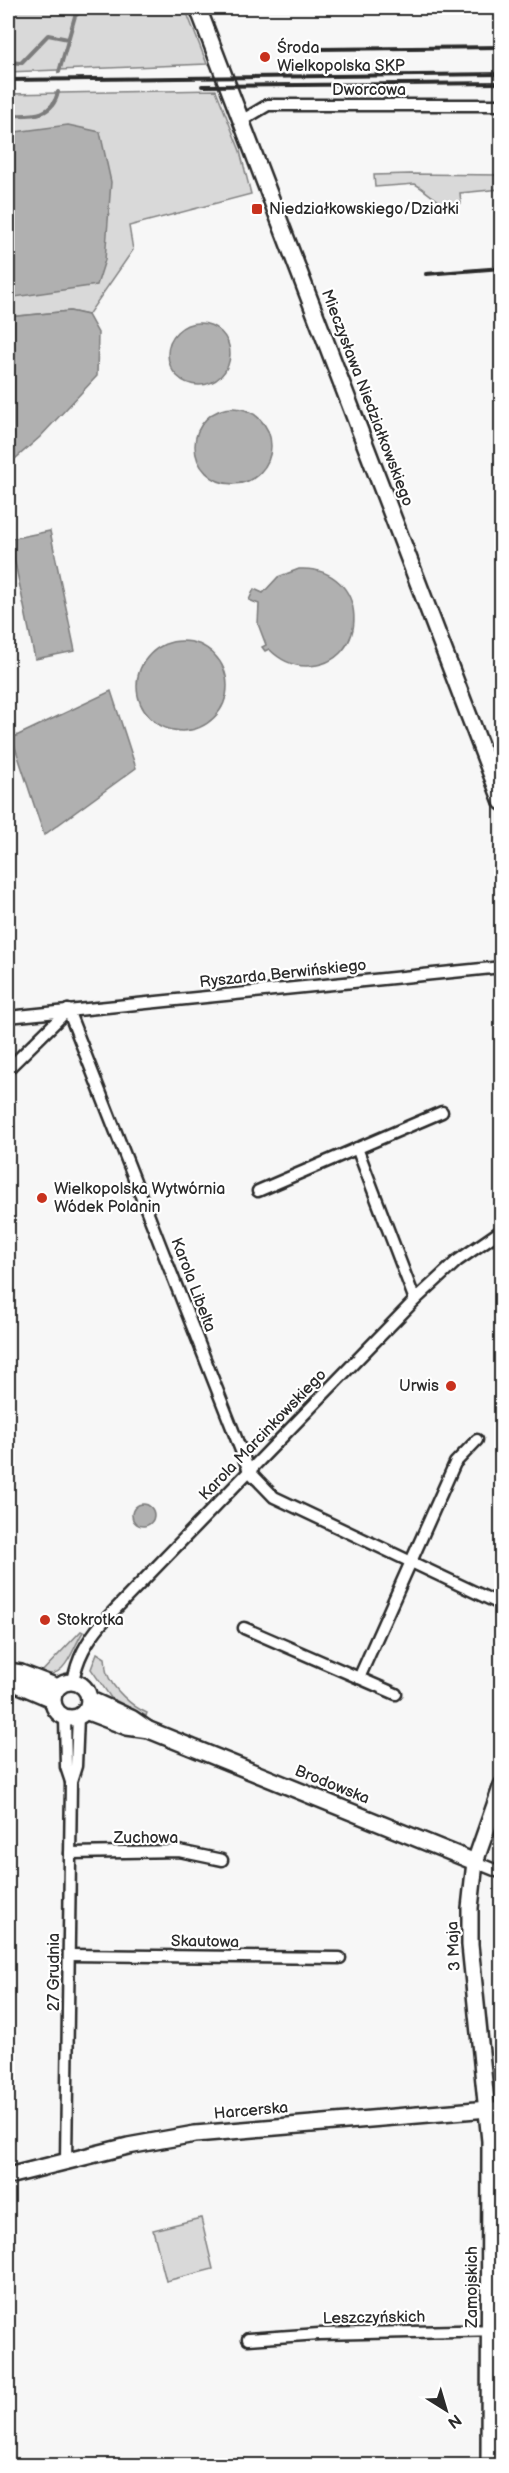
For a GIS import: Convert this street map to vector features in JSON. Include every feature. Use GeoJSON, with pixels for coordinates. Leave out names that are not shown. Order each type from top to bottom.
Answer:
{"type":"FeatureCollection","features":[{"type":"Feature","properties":{"kind":"street","name":"Mieczysława Niedziałkowskiego"},"geometry":{"type":"LineString","coordinates":[[198,8],[501,802]]}},
{"type":"Feature","properties":{"kind":"street","name":"Dworcowa"},"geometry":{"type":"LineString","coordinates":[[241,121],[268,105],[501,105]]}},
{"type":"Feature","properties":{"kind":"street","name":"Ryszarda Berwińskiego"},"geometry":{"type":"LineString","coordinates":[[8,1017],[501,967]]}},
{"type":"Feature","properties":{"kind":"street"},"geometry":{"type":"LineString","coordinates":[[8,1069],[68,1010]]}},
{"type":"Feature","properties":{"kind":"street","name":"Karola Libelta"},"geometry":{"type":"LineString","coordinates":[[68,1010],[249,1471]]}},
{"type":"Feature","properties":{"kind":"street"},"geometry":{"type":"LineString","coordinates":[[258,1191],[442,1112]]}},
{"type":"Feature","properties":{"kind":"street"},"geometry":{"type":"LineString","coordinates":[[357,1148],[415,1300]]}},
{"type":"Feature","properties":{"kind":"street","name":"Karola Marcinkowskiego"},"geometry":{"type":"LineString","coordinates":[[73,1682],[76,1662],[92,1634],[415,1300],[457,1261],[501,1230]]}},
{"type":"Feature","properties":{"kind":"street"},"geometry":{"type":"LineString","coordinates":[[359,1678],[455,1463],[477,1440]]}},
{"type":"Feature","properties":{"kind":"street"},"geometry":{"type":"LineString","coordinates":[[249,1471],[274,1497],[501,1605]]}},
{"type":"Feature","properties":{"kind":"street"},"geometry":{"type":"LineString","coordinates":[[244,1628],[396,1694]]}},
{"type":"Feature","properties":{"kind":"street"},"geometry":{"type":"LineString","coordinates":[[8,1671],[21,1673],[55,1693]]}},
{"type":"Feature","properties":{"kind":"street"},"geometry":{"type":"LineString","coordinates":[[8,1677],[17,1684],[55,1693]]}},
{"type":"Feature","properties":{"kind":"street"},"geometry":{"type":"LineString","coordinates":[[73,1682],[81,1684],[87,1690],[79,1711],[59,1714],[53,1706],[55,1693],[64,1683],[73,1682]]}},
{"type":"Feature","properties":{"kind":"street","name":"Brodowska"},"geometry":{"type":"LineString","coordinates":[[79,1711],[132,1718],[149,1730],[501,1873]]}},
{"type":"Feature","properties":{"kind":"street","name":"27 Grudnia"},"geometry":{"type":"LineString","coordinates":[[66,2162],[71,1782],[66,1767],[79,1711]]}},
{"type":"Feature","properties":{"kind":"street","name":"3 Maja"},"geometry":{"type":"LineString","coordinates":[[495,2108],[470,1945],[470,1908],[475,1862],[501,1785]]}},
{"type":"Feature","properties":{"kind":"street","name":"Zuchowa"},"geometry":{"type":"LineString","coordinates":[[69,1853],[179,1851],[222,1860]]}},
{"type":"Feature","properties":{"kind":"street","name":"Skautowa"},"geometry":{"type":"LineString","coordinates":[[69,1955],[340,1958]]}},
{"type":"Feature","properties":{"kind":"street","name":"Harcerska"},"geometry":{"type":"LineString","coordinates":[[8,2175],[128,2146],[195,2134],[495,2108]]}},
{"type":"Feature","properties":{"kind":"street","name":"Zamojskich"},"geometry":{"type":"LineString","coordinates":[[489,2466],[495,2330],[490,2164],[495,2108]]}},
{"type":"Feature","properties":{"kind":"street","name":"Leszczyńskich"},"geometry":{"type":"LineString","coordinates":[[248,2339],[319,2334],[495,2330]]}},
{"type":"Feature","properties":{"kind":"shaded area"},"geometry":{"type":"Polygon","coordinates":[[[8,8],[185,8],[207,64],[8,72],[8,8]]]}},
{"type":"Feature","properties":{"kind":"shaded area"},"geometry":{"type":"Polygon","coordinates":[[[216,90],[240,151],[251,194],[129,226],[133,250],[88,315],[70,311],[8,317],[8,94],[216,90]]]}},
{"type":"Feature","properties":{"kind":"shaded area"},"geometry":{"type":"Polygon","coordinates":[[[68,125],[100,132],[111,182],[105,260],[97,285],[8,298],[8,133],[68,125]]]}},
{"type":"Feature","properties":{"kind":"shaded area"},"geometry":{"type":"Polygon","coordinates":[[[374,175],[501,175],[501,189],[460,193],[461,203],[453,204],[441,202],[415,184],[375,187],[374,175]]]}},
{"type":"Feature","properties":{"kind":"shaded area"},"geometry":{"type":"Polygon","coordinates":[[[70,311],[88,315],[98,333],[97,376],[40,437],[8,465],[8,317],[70,311]]]}},
{"type":"Feature","properties":{"kind":"shaded area"},"geometry":{"type":"Polygon","coordinates":[[[199,323],[216,328],[221,332],[225,337],[230,354],[225,371],[221,376],[216,380],[199,385],[182,380],[177,376],[173,371],[168,354],[173,337],[177,332],[182,328],[199,323]]]}},
{"type":"Feature","properties":{"kind":"shaded area"},"geometry":{"type":"Polygon","coordinates":[[[233,408],[247,411],[260,419],[268,432],[271,446],[268,460],[260,473],[247,481],[233,484],[219,481],[206,473],[198,460],[195,446],[198,432],[206,419],[219,411],[233,408]]]}},
{"type":"Feature","properties":{"kind":"shaded area"},"geometry":{"type":"Polygon","coordinates":[[[50,531],[75,651],[35,659],[10,539],[50,531]]]}},
{"type":"Feature","properties":{"kind":"shaded area"},"geometry":{"type":"Polygon","coordinates":[[[299,569],[322,572],[339,582],[350,598],[354,616],[352,634],[343,650],[328,662],[306,666],[295,665],[269,649],[265,651],[262,647],[266,645],[258,624],[259,604],[249,600],[254,589],[263,593],[278,577],[299,569]]]}},
{"type":"Feature","properties":{"kind":"shaded area"},"geometry":{"type":"Polygon","coordinates":[[[182,641],[199,645],[214,654],[223,669],[227,686],[223,703],[214,718],[199,727],[182,731],[165,727],[150,718],[141,703],[137,686],[141,669],[150,654],[165,645],[182,641]]]}},
{"type":"Feature","properties":{"kind":"shaded area"},"geometry":{"type":"Polygon","coordinates":[[[111,691],[136,768],[44,835],[12,738],[111,691]]]}},
{"type":"Feature","properties":{"kind":"shaded area"},"geometry":{"type":"Polygon","coordinates":[[[139,1504],[147,1504],[154,1511],[154,1519],[147,1526],[139,1526],[132,1519],[132,1511],[139,1504]]]}},
{"type":"Feature","properties":{"kind":"shaded area"},"geometry":{"type":"Polygon","coordinates":[[[81,1631],[83,1632],[62,1668],[49,1675],[39,1675],[81,1631]]]}},
{"type":"Feature","properties":{"kind":"shaded area"},"geometry":{"type":"Polygon","coordinates":[[[97,1653],[105,1658],[106,1671],[113,1685],[129,1702],[147,1713],[146,1716],[111,1698],[91,1669],[97,1653]]]}},
{"type":"Feature","properties":{"kind":"shaded area"},"geometry":{"type":"Polygon","coordinates":[[[201,2218],[213,2269],[166,2281],[153,2230],[201,2218]]]}},
{"type":"Feature","properties":{"kind":"waterway"},"geometry":{"type":"LineString","coordinates":[[59,72],[75,16],[85,8]]}},
{"type":"Feature","properties":{"kind":"waterway"},"geometry":{"type":"LineString","coordinates":[[8,62],[21,63],[48,35],[68,39]]}},
{"type":"Feature","properties":{"kind":"waterway"},"geometry":{"type":"LineString","coordinates":[[8,115],[39,114],[51,107],[58,92]]}},
{"type":"Feature","properties":{"kind":"railway"},"geometry":{"type":"LineString","coordinates":[[320,49],[502,47]]}},
{"type":"Feature","properties":{"kind":"railway"},"geometry":{"type":"LineString","coordinates":[[8,80],[502,74]]}},
{"type":"Feature","properties":{"kind":"railway"},"geometry":{"type":"LineString","coordinates":[[202,86],[502,83]]}},
{"type":"Feature","properties":{"kind":"railway"},"geometry":{"type":"LineString","coordinates":[[426,274],[502,268]]}},
{"type":"Feature","properties":{"kind":"place","name":"Środa Wielkopolska SKP"},"geometry":{"type":"Point","coordinates":[265,57]}},
{"type":"Feature","properties":{"kind":"place","name":"Niedziałkowskiego/Działki"},"geometry":{"type":"Point","coordinates":[257,209]}},
{"type":"Feature","properties":{"kind":"place","name":"Wielkopolska Wytwórnia Wódek Polanin"},"geometry":{"type":"Point","coordinates":[42,1198]}},
{"type":"Feature","properties":{"kind":"place","name":"Urwis"},"geometry":{"type":"Point","coordinates":[451,1386]}},
{"type":"Feature","properties":{"kind":"place","name":"Stokrotka"},"geometry":{"type":"Point","coordinates":[45,1620]}}]}
